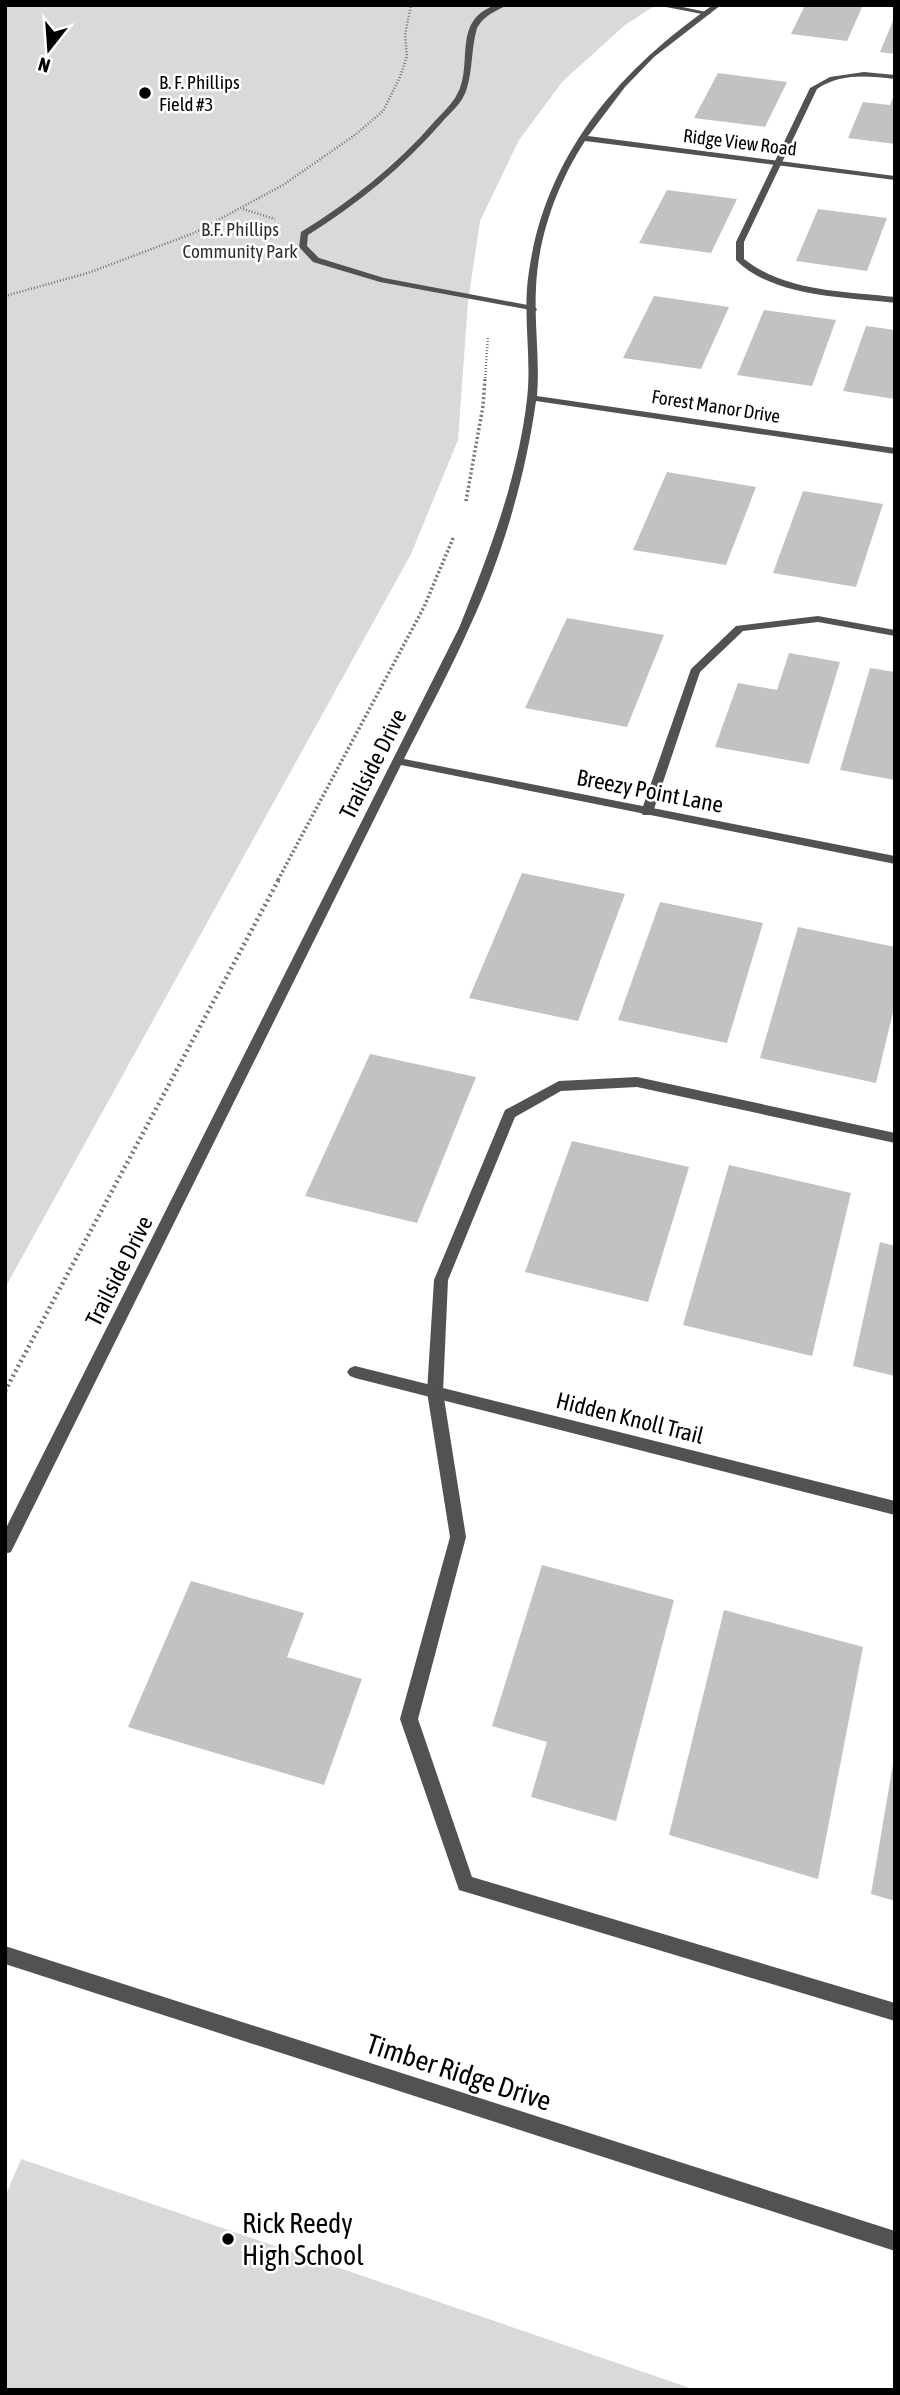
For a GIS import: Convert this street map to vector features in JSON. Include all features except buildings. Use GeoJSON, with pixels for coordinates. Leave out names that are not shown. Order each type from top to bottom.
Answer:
{"type":"FeatureCollection","features":[{"type":"Feature","properties":{"kind":"street"},"geometry":{"type":"LineString","coordinates":[[505,5],[491,8],[473,25],[461,94],[420,145],[326,221],[304,234],[303,247],[316,260],[383,280],[533,309]]}},
{"type":"Feature","properties":{"kind":"street"},"geometry":{"type":"LineString","coordinates":[[659,5],[707,13]]}},
{"type":"Feature","properties":{"kind":"street","name":"Trailside Drive"},"geometry":{"type":"LineString","coordinates":[[5,1547],[464,628],[495,553],[515,481],[532,398],[532,273],[540,232],[553,194],[581,138],[603,105],[666,43],[718,5]]}},
{"type":"Feature","properties":{"kind":"street"},"geometry":{"type":"LineString","coordinates":[[895,77],[861,75],[823,81],[814,88],[740,242],[740,260],[750,271],[776,281],[895,300]]}},
{"type":"Feature","properties":{"kind":"street","name":"Ridge View Road"},"geometry":{"type":"LineString","coordinates":[[581,138],[895,178]]}},
{"type":"Feature","properties":{"kind":"street","name":"Forest Manor Drive"},"geometry":{"type":"LineString","coordinates":[[532,398],[895,451]]}},
{"type":"Feature","properties":{"kind":"street"},"geometry":{"type":"LineString","coordinates":[[647,812],[695,671],[740,628],[818,619],[895,633]]}},
{"type":"Feature","properties":{"kind":"street","name":"Breezy Point Lane"},"geometry":{"type":"LineString","coordinates":[[397,761],[895,860]]}},
{"type":"Feature","properties":{"kind":"street"},"geometry":{"type":"LineString","coordinates":[[895,1138],[637,1082],[559,1086],[510,1114],[441,1280],[435,1392],[457,1537],[409,1719],[465,1884],[895,2012]]}},
{"type":"Feature","properties":{"kind":"street","name":"Hidden Knoll Trail"},"geometry":{"type":"LineString","coordinates":[[355,1372],[895,1508]]}},
{"type":"Feature","properties":{"kind":"street","name":"Timber Ridge Drive"},"geometry":{"type":"LineString","coordinates":[[5,1955],[895,2241]]}},
{"type":"Feature","properties":{"kind":"path"},"geometry":{"type":"LineString","coordinates":[[5,296],[88,273],[194,233],[283,185],[355,135],[383,111],[400,77],[407,56],[405,35],[411,5]]}},
{"type":"Feature","properties":{"kind":"path"},"geometry":{"type":"LineString","coordinates":[[463,513],[483,406],[491,301]]}},
{"type":"Feature","properties":{"kind":"path"},"geometry":{"type":"LineString","coordinates":[[5,1391],[424,607],[458,525]]}},
{"type":"Feature","properties":{"kind":"green space","name":"B.F. Phillips Community Park"},"geometry":{"type":"Polygon","coordinates":[[[5,5],[656,5],[625,25],[563,81],[519,140],[480,221],[468,302],[458,440],[411,554],[5,1288],[5,5]]]}},
{"type":"Feature","properties":{"kind":"green space","name":"Rick Reedy High School"},"geometry":{"type":"Polygon","coordinates":[[[21,2159],[696,2390],[5,2390],[5,2197],[21,2159]]]}},
{"type":"Feature","properties":{"kind":"place","name":"B. F. Phillips Field #3"},"geometry":{"type":"Point","coordinates":[145,93]}},
{"type":"Feature","properties":{"kind":"place","name":"Rick Reedy High School"},"geometry":{"type":"Point","coordinates":[228,2239]}}]}
